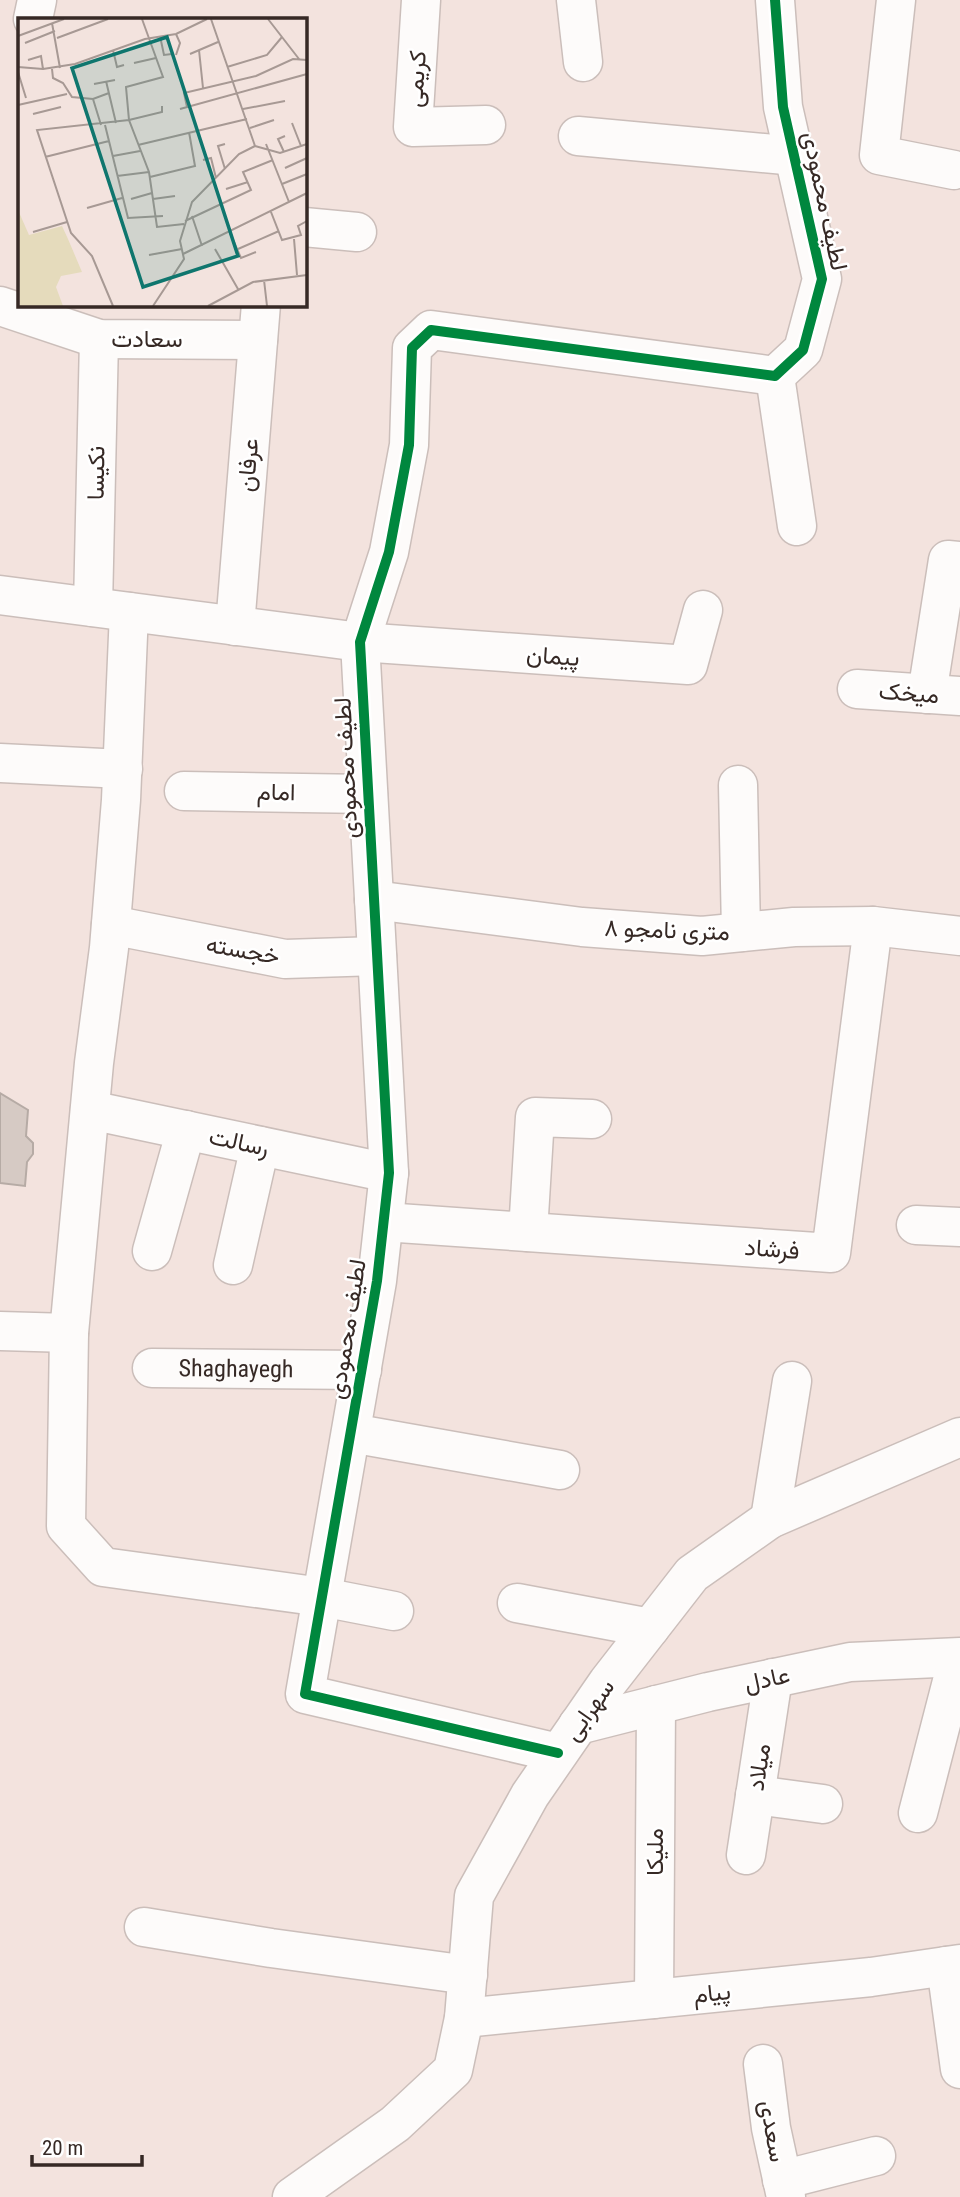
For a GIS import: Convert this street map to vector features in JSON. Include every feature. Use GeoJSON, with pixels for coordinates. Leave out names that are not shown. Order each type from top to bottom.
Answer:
{"type":"FeatureCollection","features":[{"type":"Feature","properties":{"kind":"street"},"geometry":{"type":"LineString","coordinates":[[33,18],[37,0]]}},
{"type":"Feature","properties":{"kind":"street","name":"کریمی"},"geometry":{"type":"LineString","coordinates":[[421,0],[413,127],[486,125]]}},
{"type":"Feature","properties":{"kind":"street"},"geometry":{"type":"LineString","coordinates":[[576,0],[583,62]]}},
{"type":"Feature","properties":{"kind":"street","name":"لطیف محمودی"},"geometry":{"type":"LineString","coordinates":[[568,1739],[305,1694],[377,1281],[389,1173],[360,642],[389,552],[409,445],[412,348],[432,330],[775,376],[803,350],[822,279],[783,107],[775,0]]}},
{"type":"Feature","properties":{"kind":"street"},"geometry":{"type":"LineString","coordinates":[[896,0],[879,155],[954,170]]}},
{"type":"Feature","properties":{"kind":"street"},"geometry":{"type":"LineString","coordinates":[[578,136],[796,156]]}},
{"type":"Feature","properties":{"kind":"street"},"geometry":{"type":"LineString","coordinates":[[306,227],[356,232]]}},
{"type":"Feature","properties":{"kind":"street","name":"سعادت"},"geometry":{"type":"LineString","coordinates":[[0,306],[63,315],[99,339],[260,322]]}},
{"type":"Feature","properties":{"kind":"street","name":"عرفان"},"geometry":{"type":"LineString","coordinates":[[235,626],[260,322]]}},
{"type":"Feature","properties":{"kind":"street","name":"نکیسا"},"geometry":{"type":"LineString","coordinates":[[99,339],[111,609],[123,769],[111,925],[69,1332],[66,1526],[103,1567],[322,1597],[394,1611]]}},
{"type":"Feature","properties":{"kind":"street"},"geometry":{"type":"LineString","coordinates":[[775,376],[797,526]]}},
{"type":"Feature","properties":{"kind":"street"},"geometry":{"type":"LineString","coordinates":[[944,695],[948,560],[960,561]]}},
{"type":"Feature","properties":{"kind":"street"},"geometry":{"type":"LineString","coordinates":[[0,594],[360,642]]}},
{"type":"Feature","properties":{"kind":"street","name":"پیمان"},"geometry":{"type":"LineString","coordinates":[[360,642],[688,665],[703,610]]}},
{"type":"Feature","properties":{"kind":"street","name":"میخک"},"geometry":{"type":"LineString","coordinates":[[857,689],[944,695]]}},
{"type":"Feature","properties":{"kind":"street"},"geometry":{"type":"LineString","coordinates":[[0,763],[123,769]]}},
{"type":"Feature","properties":{"kind":"street"},"geometry":{"type":"LineString","coordinates":[[738,785],[741,932]]}},
{"type":"Feature","properties":{"kind":"street","name":"امام"},"geometry":{"type":"LineString","coordinates":[[184,791],[368,794]]}},
{"type":"Feature","properties":{"kind":"street","name":"۸ متری نامجو"},"geometry":{"type":"LineString","coordinates":[[374,900],[582,927],[702,936],[794,927],[873,926],[960,936]]}},
{"type":"Feature","properties":{"kind":"street","name":"خجسته"},"geometry":{"type":"LineString","coordinates":[[111,925],[285,959],[377,956]]}},
{"type":"Feature","properties":{"kind":"street","name":"فرشاد"},"geometry":{"type":"LineString","coordinates":[[384,1222],[831,1253],[873,926]]}},
{"type":"Feature","properties":{"kind":"street","name":"رسالت"},"geometry":{"type":"LineString","coordinates":[[90,1110],[389,1173]]}},
{"type":"Feature","properties":{"kind":"street"},"geometry":{"type":"LineString","coordinates":[[528,1232],[535,1117],[592,1119]]}},
{"type":"Feature","properties":{"kind":"street"},"geometry":{"type":"LineString","coordinates":[[152,1251],[186,1130]]}},
{"type":"Feature","properties":{"kind":"street"},"geometry":{"type":"LineString","coordinates":[[233,1265],[260,1146]]}},
{"type":"Feature","properties":{"kind":"street"},"geometry":{"type":"LineString","coordinates":[[916,1225],[960,1227]]}},
{"type":"Feature","properties":{"kind":"street"},"geometry":{"type":"LineString","coordinates":[[0,1331],[69,1332]]}},
{"type":"Feature","properties":{"kind":"street","name":"Shaghayegh"},"geometry":{"type":"LineString","coordinates":[[152,1368],[362,1370]]}},
{"type":"Feature","properties":{"kind":"street"},"geometry":{"type":"LineString","coordinates":[[771,1519],[792,1381]]}},
{"type":"Feature","properties":{"kind":"street"},"geometry":{"type":"LineString","coordinates":[[351,1433],[560,1469]]}},
{"type":"Feature","properties":{"kind":"street","name":"سهرابی"},"geometry":{"type":"LineString","coordinates":[[292,2197],[395,2124],[453,2070],[464,2018],[474,1896],[530,1795],[608,1682],[692,1574],[771,1519],[960,1437]]}},
{"type":"Feature","properties":{"kind":"street"},"geometry":{"type":"LineString","coordinates":[[517,1604],[650,1628]]}},
{"type":"Feature","properties":{"kind":"street"},"geometry":{"type":"LineString","coordinates":[[918,1813],[959,1658]]}},
{"type":"Feature","properties":{"kind":"street","name":"عادل"},"geometry":{"type":"LineString","coordinates":[[568,1739],[656,1705],[850,1662],[959,1658]]}},
{"type":"Feature","properties":{"kind":"street","name":"میلاد"},"geometry":{"type":"LineString","coordinates":[[746,1855],[773,1678]]}},
{"type":"Feature","properties":{"kind":"street","name":"ملیکا"},"geometry":{"type":"LineString","coordinates":[[654,1999],[656,1705]]}},
{"type":"Feature","properties":{"kind":"street"},"geometry":{"type":"LineString","coordinates":[[755,1795],[823,1804]]}},
{"type":"Feature","properties":{"kind":"street"},"geometry":{"type":"LineString","coordinates":[[144,1927],[271,1948],[468,1975]]}},
{"type":"Feature","properties":{"kind":"street"},"geometry":{"type":"LineString","coordinates":[[953,1965],[960,2069]]}},
{"type":"Feature","properties":{"kind":"street","name":"پیام"},"geometry":{"type":"LineString","coordinates":[[464,2018],[871,1978],[953,1965]]}},
{"type":"Feature","properties":{"kind":"street","name":"سعدی"},"geometry":{"type":"LineString","coordinates":[[763,2064],[771,2128],[784,2189]]}},
{"type":"Feature","properties":{"kind":"street"},"geometry":{"type":"LineString","coordinates":[[784,2189],[876,2156]]}},
{"type":"Feature","properties":{"kind":"building"},"geometry":{"type":"Polygon","coordinates":[[[0,1093],[28,1110],[26,1136],[33,1143],[33,1154],[27,1162],[25,1186],[0,1183],[0,1093]]]}},
{"type":"Feature","properties":{"kind":"cycle path"},"geometry":{"type":"LineString","coordinates":[[558,1753],[305,1694],[377,1281],[389,1173],[360,642],[389,552],[409,445],[412,348],[431,330],[775,376],[803,350],[822,279],[783,107],[775,0]]}}]}
